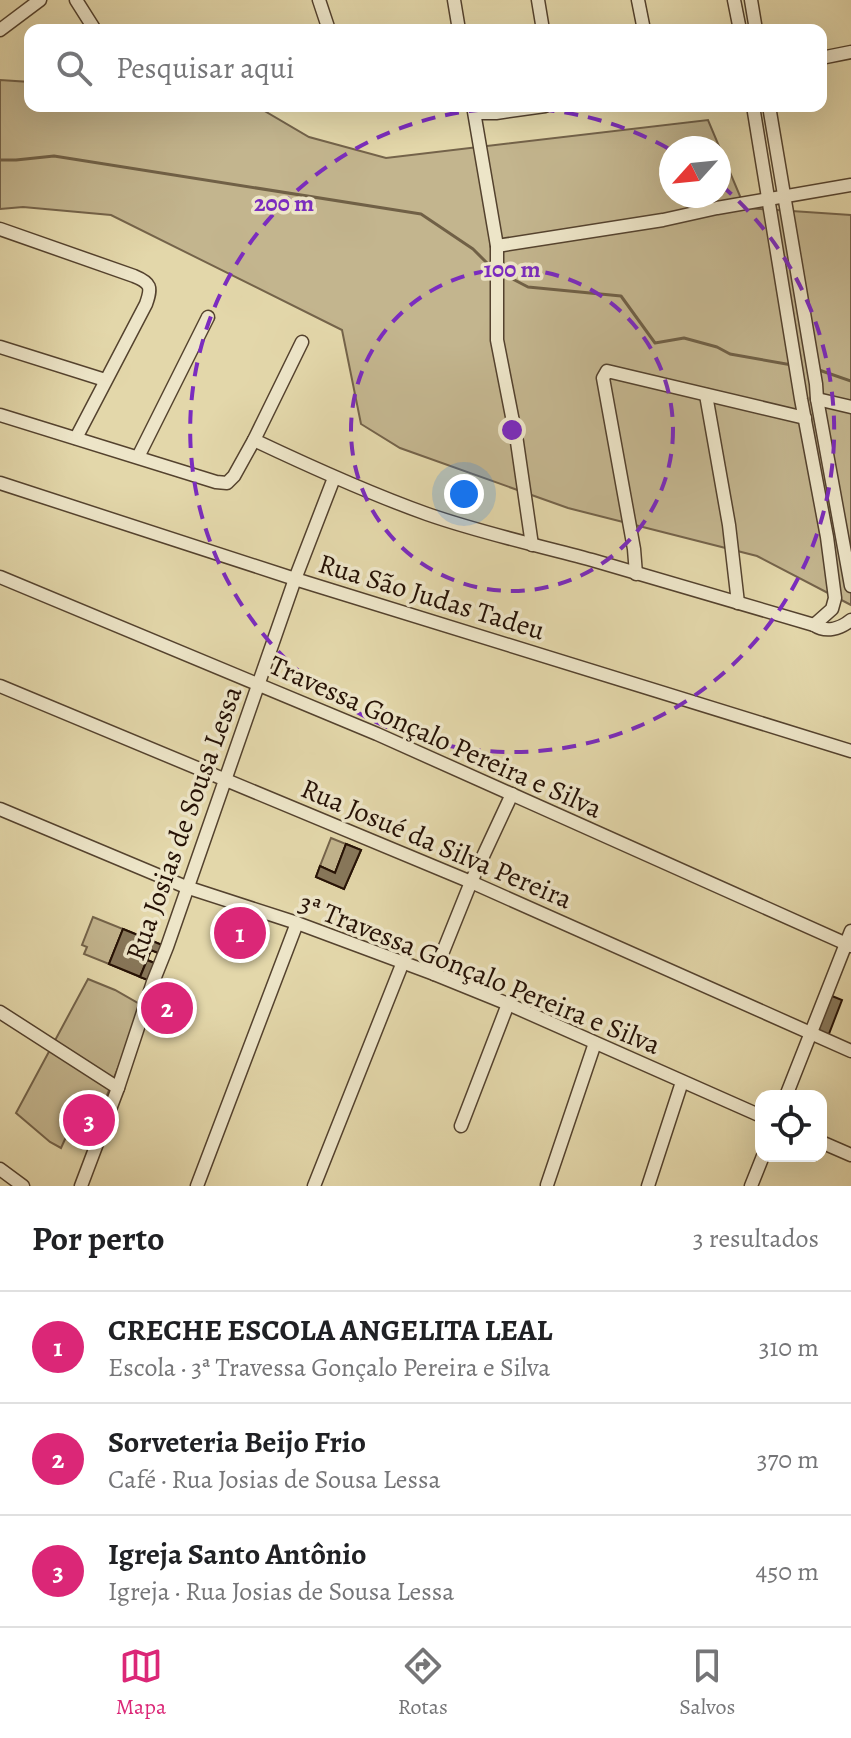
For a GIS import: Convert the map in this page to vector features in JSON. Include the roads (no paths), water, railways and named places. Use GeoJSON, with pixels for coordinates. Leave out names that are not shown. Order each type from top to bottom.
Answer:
{"type":"FeatureCollection","features":[{"type":"Feature","properties":{"kind":"street"},"geometry":{"type":"LineString","coordinates":[[0,30],[40,0]]}},
{"type":"Feature","properties":{"kind":"street"},"geometry":{"type":"LineString","coordinates":[[76,0],[91,24]]}},
{"type":"Feature","properties":{"kind":"street"},"geometry":{"type":"LineString","coordinates":[[319,0],[327,24]]}},
{"type":"Feature","properties":{"kind":"street"},"geometry":{"type":"LineString","coordinates":[[454,0],[458,24]]}},
{"type":"Feature","properties":{"kind":"street"},"geometry":{"type":"LineString","coordinates":[[538,0],[542,24]]}},
{"type":"Feature","properties":{"kind":"street"},"geometry":{"type":"LineString","coordinates":[[638,0],[643,24]]}},
{"type":"Feature","properties":{"kind":"street"},"geometry":{"type":"LineString","coordinates":[[735,0],[739,24]]}},
{"type":"Feature","properties":{"kind":"street"},"geometry":{"type":"LineString","coordinates":[[751,0],[755,24]]}},
{"type":"Feature","properties":{"kind":"street"},"geometry":{"type":"LineString","coordinates":[[827,57],[851,52]]}},
{"type":"Feature","properties":{"kind":"street"},"geometry":{"type":"LineString","coordinates":[[474,112],[497,246],[497,340],[517,442],[532,545]]}},
{"type":"Feature","properties":{"kind":"street"},"geometry":{"type":"LineString","coordinates":[[754,112],[827,537],[835,604],[814,625]]}},
{"type":"Feature","properties":{"kind":"street"},"geometry":{"type":"LineString","coordinates":[[770,112],[851,586]]}},
{"type":"Feature","properties":{"kind":"street"},"geometry":{"type":"LineString","coordinates":[[497,246],[663,220],[851,185]]}},
{"type":"Feature","properties":{"kind":"street"},"geometry":{"type":"LineString","coordinates":[[773,227],[788,225]]}},
{"type":"Feature","properties":{"kind":"street"},"geometry":{"type":"LineString","coordinates":[[0,229],[134,276],[147,283],[150,290],[146,304],[76,438]]}},
{"type":"Feature","properties":{"kind":"street"},"geometry":{"type":"LineString","coordinates":[[138,457],[208,317]]}},
{"type":"Feature","properties":{"kind":"street"},"geometry":{"type":"LineString","coordinates":[[0,415],[227,483],[254,440],[302,342]]}},
{"type":"Feature","properties":{"kind":"street"},"geometry":{"type":"LineString","coordinates":[[0,347],[105,380]]}},
{"type":"Feature","properties":{"kind":"street"},"geometry":{"type":"LineString","coordinates":[[636,574],[603,378],[607,371],[805,418]]}},
{"type":"Feature","properties":{"kind":"street"},"geometry":{"type":"LineString","coordinates":[[706,395],[729,525],[738,603]]}},
{"type":"Feature","properties":{"kind":"street"},"geometry":{"type":"LineString","coordinates":[[817,399],[851,407]]}},
{"type":"Feature","properties":{"kind":"street"},"geometry":{"type":"LineString","coordinates":[[254,440],[334,478],[429,515],[817,628],[828,630],[850,622]]}},
{"type":"Feature","properties":{"kind":"street","name":"Rua Josias de Sousa Lessa"},"geometry":{"type":"LineString","coordinates":[[81,1186],[295,579],[334,478]]}},
{"type":"Feature","properties":{"kind":"street","name":"Rua São Judas Tadeu"},"geometry":{"type":"LineString","coordinates":[[0,483],[295,579],[851,751]]}},
{"type":"Feature","properties":{"kind":"street"},"geometry":{"type":"LineString","coordinates":[[827,537],[842,534]]}},
{"type":"Feature","properties":{"kind":"street","name":"Travessa Gonçalo Pereira e Silva"},"geometry":{"type":"LineString","coordinates":[[0,577],[512,794],[848,945]]}},
{"type":"Feature","properties":{"kind":"street","name":"Rua Josué da Silva Pereira"},"geometry":{"type":"LineString","coordinates":[[0,686],[471,882],[851,1051]]}},
{"type":"Feature","properties":{"kind":"street"},"geometry":{"type":"LineString","coordinates":[[434,974],[471,882],[512,794]]}},
{"type":"Feature","properties":{"kind":"street","name":"3ª Travessa Gonçalo Pereira e Silva"},"geometry":{"type":"LineString","coordinates":[[0,809],[186,887],[297,923],[434,974],[755,1113]]}},
{"type":"Feature","properties":{"kind":"street"},"geometry":{"type":"LineString","coordinates":[[197,1186],[297,923]]}},
{"type":"Feature","properties":{"kind":"street"},"geometry":{"type":"LineString","coordinates":[[788,1090],[851,931]]}},
{"type":"Feature","properties":{"kind":"street"},"geometry":{"type":"LineString","coordinates":[[314,1186],[403,962]]}},
{"type":"Feature","properties":{"kind":"street"},"geometry":{"type":"LineString","coordinates":[[461,1126],[508,1004]]}},
{"type":"Feature","properties":{"kind":"street"},"geometry":{"type":"LineString","coordinates":[[0,1012],[118,1088]]}},
{"type":"Feature","properties":{"kind":"street"},"geometry":{"type":"LineString","coordinates":[[547,1185],[595,1043]]}},
{"type":"Feature","properties":{"kind":"street"},"geometry":{"type":"LineString","coordinates":[[648,1186],[682,1082]]}},
{"type":"Feature","properties":{"kind":"street"},"geometry":{"type":"LineString","coordinates":[[827,1145],[851,1155]]}},
{"type":"Feature","properties":{"kind":"street"},"geometry":{"type":"LineString","coordinates":[[751,1186],[761,1162]]}},
{"type":"Feature","properties":{"kind":"street"},"geometry":{"type":"LineString","coordinates":[[0,1169],[23,1186]]}},
{"type":"Feature","properties":{"kind":"waterway"},"geometry":{"type":"LineString","coordinates":[[0,160],[54,156],[421,214],[473,249],[492,268]]}},
{"type":"Feature","properties":{"kind":"waterway"},"geometry":{"type":"LineString","coordinates":[[503,274],[528,287],[621,296],[655,343],[684,338],[730,354],[792,365]]}},
{"type":"Feature","properties":{"kind":"waterway"},"geometry":{"type":"LineString","coordinates":[[819,370],[851,381]]}},
{"type":"Feature","properties":{"kind":"place","name":"CRECHE ESCOLA ANGELITA LEAL"},"geometry":{"type":"Point","coordinates":[240,933]}},
{"type":"Feature","properties":{"kind":"place","name":"Sorveteria Beijo Frio"},"geometry":{"type":"Point","coordinates":[167,1008]}},
{"type":"Feature","properties":{"kind":"place","name":"Igreja Santo Antônio"},"geometry":{"type":"Point","coordinates":[89,1120]}}]}
